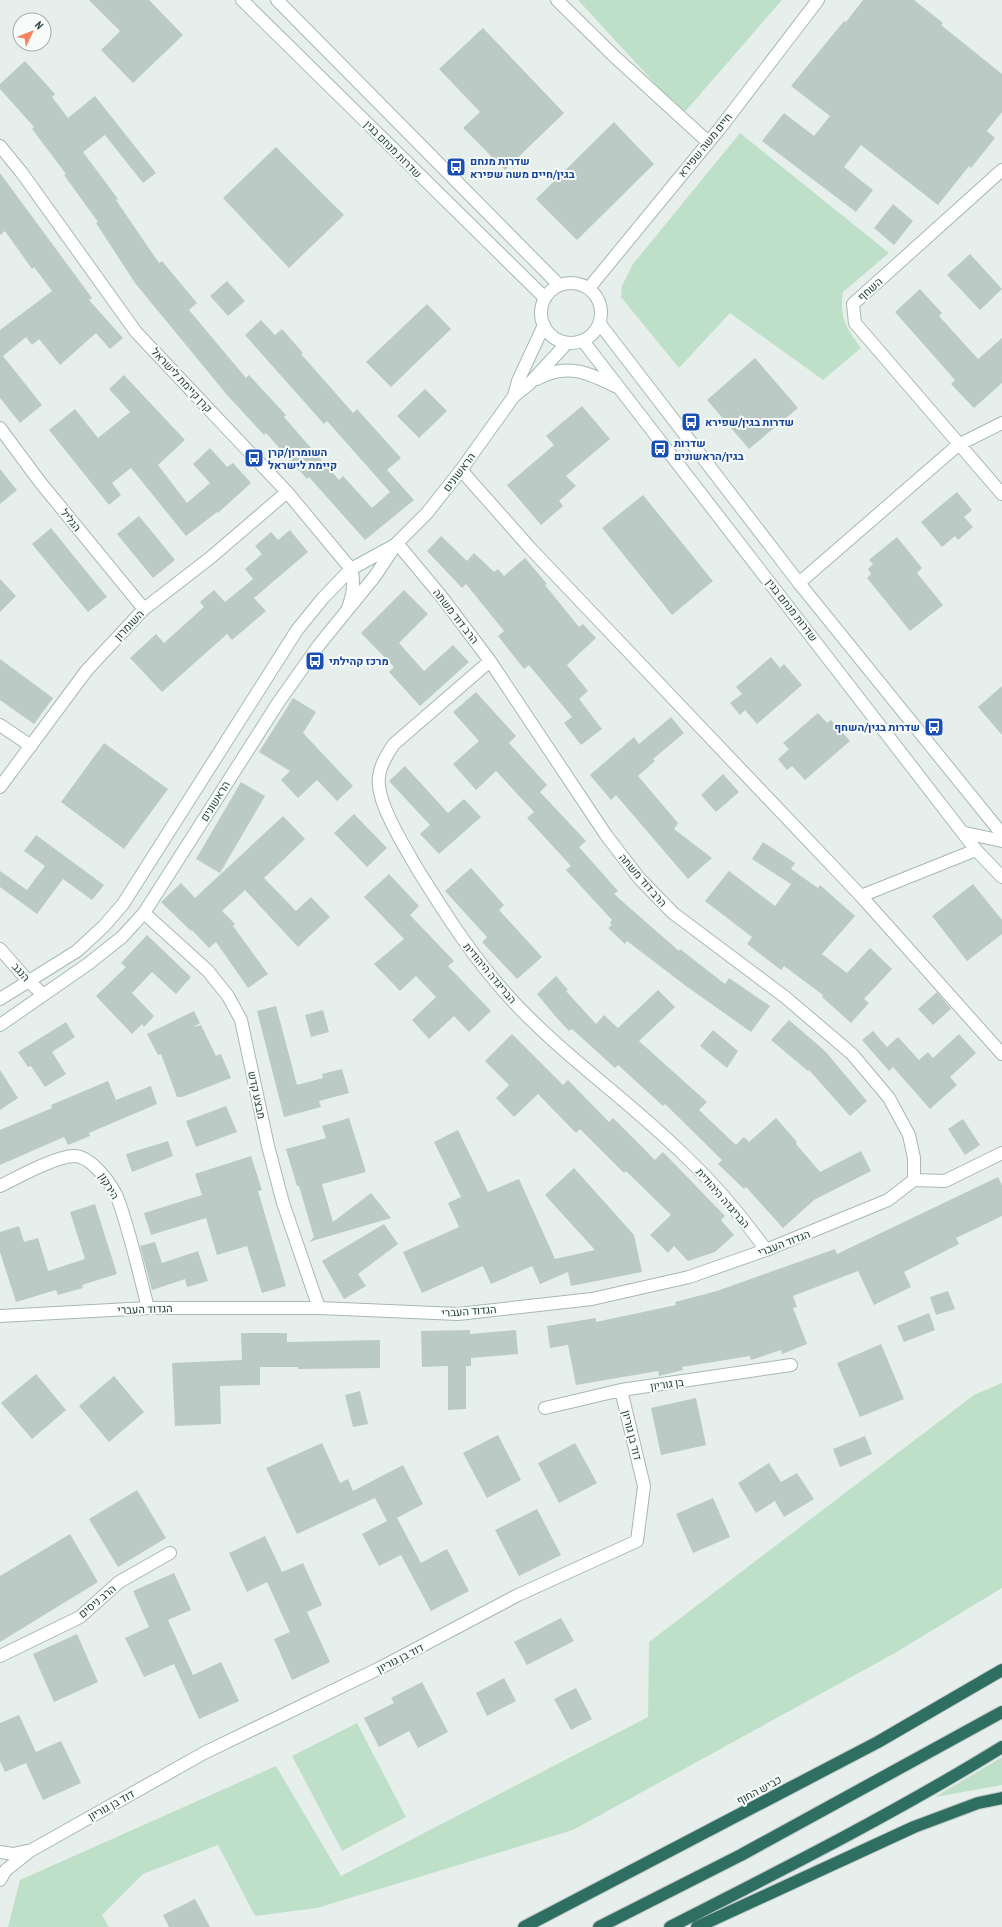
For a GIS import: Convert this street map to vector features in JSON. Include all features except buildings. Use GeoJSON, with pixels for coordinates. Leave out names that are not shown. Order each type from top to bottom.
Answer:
{"type":"FeatureCollection","features":[{"type":"Feature","properties":{"kind":"highway","name":"כביש החוף"},"geometry":{"type":"LineString","coordinates":[[524,1927],[878,1742],[1002,1670]]}},
{"type":"Feature","properties":{"kind":"highway"},"geometry":{"type":"LineString","coordinates":[[599,1927],[741,1855],[1002,1712]]}},
{"type":"Feature","properties":{"kind":"highway"},"geometry":{"type":"LineString","coordinates":[[670,1927],[792,1865],[958,1774],[1002,1747]]}},
{"type":"Feature","properties":{"kind":"highway"},"geometry":{"type":"LineString","coordinates":[[697,1927],[914,1827],[978,1803],[1002,1798]]}},
{"type":"Feature","properties":{"kind":"street","name":"שדרות מנחם בגין"},"geometry":{"type":"LineString","coordinates":[[242,0],[544,298]]}},
{"type":"Feature","properties":{"kind":"street","name":"שדרות מנחם בגין"},"geometry":{"type":"LineString","coordinates":[[277,0],[559,285]]}},
{"type":"Feature","properties":{"kind":"street"},"geometry":{"type":"LineString","coordinates":[[557,0],[614,56],[708,142]]}},
{"type":"Feature","properties":{"kind":"street","name":"חיים משה שפירא"},"geometry":{"type":"LineString","coordinates":[[589,288],[708,142],[818,0]]}},
{"type":"Feature","properties":{"kind":"street","name":"קרן קיימת לישראל"},"geometry":{"type":"LineString","coordinates":[[0,146],[22,172],[136,332],[287,492],[351,569]]}},
{"type":"Feature","properties":{"kind":"street","name":"השחף"},"geometry":{"type":"LineString","coordinates":[[958,445],[855,323],[853,304],[1002,170]]}},
{"type":"Feature","properties":{"kind":"street"},"geometry":{"type":"LineString","coordinates":[[569,282],[580,283],[589,288],[596,295],[601,304],[602,314],[600,324],[590,337],[583,341],[567,343],[554,337],[544,325],[541,315],[544,298],[550,290],[559,285],[569,282]]}},
{"type":"Feature","properties":{"kind":"street","name":"שדרות מנחם בגין"},"geometry":{"type":"LineString","coordinates":[[600,324],[799,583],[1002,834]]}},
{"type":"Feature","properties":{"kind":"street","name":"הראשונים"},"geometry":{"type":"LineString","coordinates":[[514,396],[518,381],[544,325]]}},
{"type":"Feature","properties":{"kind":"street","name":"שדרות מנחם בגין"},"geometry":{"type":"LineString","coordinates":[[583,341],[965,833],[976,850],[1002,877]]}},
{"type":"Feature","properties":{"kind":"street","name":"הראשונים"},"geometry":{"type":"LineString","coordinates":[[0,1025],[88,964],[122,937],[144,913],[278,703],[319,645],[375,576],[397,543],[427,513],[461,470],[514,396],[529,384],[567,343]]}},
{"type":"Feature","properties":{"kind":"street"},"geometry":{"type":"LineString","coordinates":[[529,384],[547,373],[571,370],[596,376],[622,390]]}},
{"type":"Feature","properties":{"kind":"street"},"geometry":{"type":"LineString","coordinates":[[799,583],[958,445],[1002,423]]}},
{"type":"Feature","properties":{"kind":"street","name":"הגליל"},"geometry":{"type":"LineString","coordinates":[[0,428],[40,482],[144,609]]}},
{"type":"Feature","properties":{"kind":"street"},"geometry":{"type":"LineString","coordinates":[[958,445],[1002,494]]}},
{"type":"Feature","properties":{"kind":"street"},"geometry":{"type":"LineString","coordinates":[[461,470],[530,548],[861,896],[1002,1054]]}},
{"type":"Feature","properties":{"kind":"street","name":"השומרון"},"geometry":{"type":"LineString","coordinates":[[0,787],[87,670],[144,609],[210,558],[287,492]]}},
{"type":"Feature","properties":{"kind":"street","name":"הראשונים"},"geometry":{"type":"LineString","coordinates":[[0,999],[76,951],[104,926],[123,904],[297,630],[323,598],[351,569],[397,543]]}},
{"type":"Feature","properties":{"kind":"street","name":"הרב דוד משתה"},"geometry":{"type":"LineString","coordinates":[[397,543],[441,596],[490,661],[606,835],[639,878],[673,913],[785,997],[852,1054],[889,1098],[909,1135],[914,1158],[914,1180]]}},
{"type":"Feature","properties":{"kind":"street"},"geometry":{"type":"LineString","coordinates":[[347,610],[353,594],[354,580],[351,569]]}},
{"type":"Feature","properties":{"kind":"street","name":"הבריגדה היהודית"},"geometry":{"type":"LineString","coordinates":[[490,661],[394,744],[384,760],[378,778],[381,795],[390,821],[452,926],[485,970],[537,1025],[682,1152],[741,1215],[766,1250]]}},
{"type":"Feature","properties":{"kind":"street"},"geometry":{"type":"LineString","coordinates":[[0,725],[31,746]]}},
{"type":"Feature","properties":{"kind":"street"},"geometry":{"type":"LineString","coordinates":[[965,833],[1002,841]]}},
{"type":"Feature","properties":{"kind":"street"},"geometry":{"type":"LineString","coordinates":[[861,896],[976,850]]}},
{"type":"Feature","properties":{"kind":"street","name":"מבצע קדש"},"geometry":{"type":"LineString","coordinates":[[144,913],[208,971],[228,996],[241,1020],[268,1146],[283,1203],[319,1308]]}},
{"type":"Feature","properties":{"kind":"street","name":"הנגב"},"geometry":{"type":"LineString","coordinates":[[0,949],[29,982],[43,994]]}},
{"type":"Feature","properties":{"kind":"street"},"geometry":{"type":"LineString","coordinates":[[914,1180],[945,1181],[1002,1153]]}},
{"type":"Feature","properties":{"kind":"street","name":"הירקון"},"geometry":{"type":"LineString","coordinates":[[0,1186],[45,1164],[74,1156],[87,1161],[100,1171],[119,1201],[148,1308]]}},
{"type":"Feature","properties":{"kind":"street","name":"הגדוד העברי"},"geometry":{"type":"LineString","coordinates":[[0,1316],[148,1308],[319,1308],[458,1314],[592,1299],[689,1277],[766,1250],[888,1200],[914,1180]]}},
{"type":"Feature","properties":{"kind":"street","name":"בן גוריון"},"geometry":{"type":"LineString","coordinates":[[545,1408],[621,1390],[791,1365]]}},
{"type":"Feature","properties":{"kind":"street","name":"דוד בן גוריון"},"geometry":{"type":"LineString","coordinates":[[0,1880],[6,1870],[30,1851],[204,1753],[380,1668],[518,1596],[637,1541],[644,1486],[621,1390]]}},
{"type":"Feature","properties":{"kind":"street","name":"הרב ניסים"},"geometry":{"type":"LineString","coordinates":[[0,1656],[80,1617],[119,1582],[170,1553]]}},
{"type":"Feature","properties":{"kind":"street","name":"דוד בן גוריון"},"geometry":{"type":"LineString","coordinates":[[0,1852],[13,1854],[30,1851]]}},
{"type":"Feature","properties":{"kind":"green space"},"geometry":{"type":"Polygon","coordinates":[[[578,0],[782,0],[683,114],[578,0]]]}},
{"type":"Feature","properties":{"kind":"green space"},"geometry":{"type":"Polygon","coordinates":[[[740,133],[889,253],[843,292],[843,316],[851,334],[861,348],[823,380],[730,313],[679,368],[621,297],[622,286],[633,264],[740,133]]]}},
{"type":"Feature","properties":{"kind":"green space"},"geometry":{"type":"Polygon","coordinates":[[[1002,1383],[1002,1588],[895,1653],[573,1830],[317,1908],[255,1916],[218,1845],[143,1874],[102,1915],[109,1927],[8,1927],[20,1880],[276,1766],[341,1876],[648,1717],[649,1642],[974,1395],[1002,1383]]]}},
{"type":"Feature","properties":{"kind":"green space"},"geometry":{"type":"Polygon","coordinates":[[[357,1723],[406,1817],[342,1851],[292,1756],[357,1723]]]}},
{"type":"Feature","properties":{"kind":"green space"},"geometry":{"type":"Polygon","coordinates":[[[1002,1757],[1002,1785],[935,1797],[1002,1757]]]}},
{"type":"Feature","properties":{"kind":"place","name":"שדרות מנחם בגין/חיים משה שפירא"},"geometry":{"type":"Point","coordinates":[456,167]}},
{"type":"Feature","properties":{"kind":"place","name":"שדרות בגין/שפירא"},"geometry":{"type":"Point","coordinates":[691,422]}},
{"type":"Feature","properties":{"kind":"place","name":"שדרות בגין/הראשונים"},"geometry":{"type":"Point","coordinates":[660,449]}},
{"type":"Feature","properties":{"kind":"place","name":"השומרון/קרן קיימת לישראל"},"geometry":{"type":"Point","coordinates":[254,458]}},
{"type":"Feature","properties":{"kind":"place","name":"מרכז קהילתי"},"geometry":{"type":"Point","coordinates":[315,661]}},
{"type":"Feature","properties":{"kind":"place","name":"שדרות בגין/השחף"},"geometry":{"type":"Point","coordinates":[934,727]}}]}
